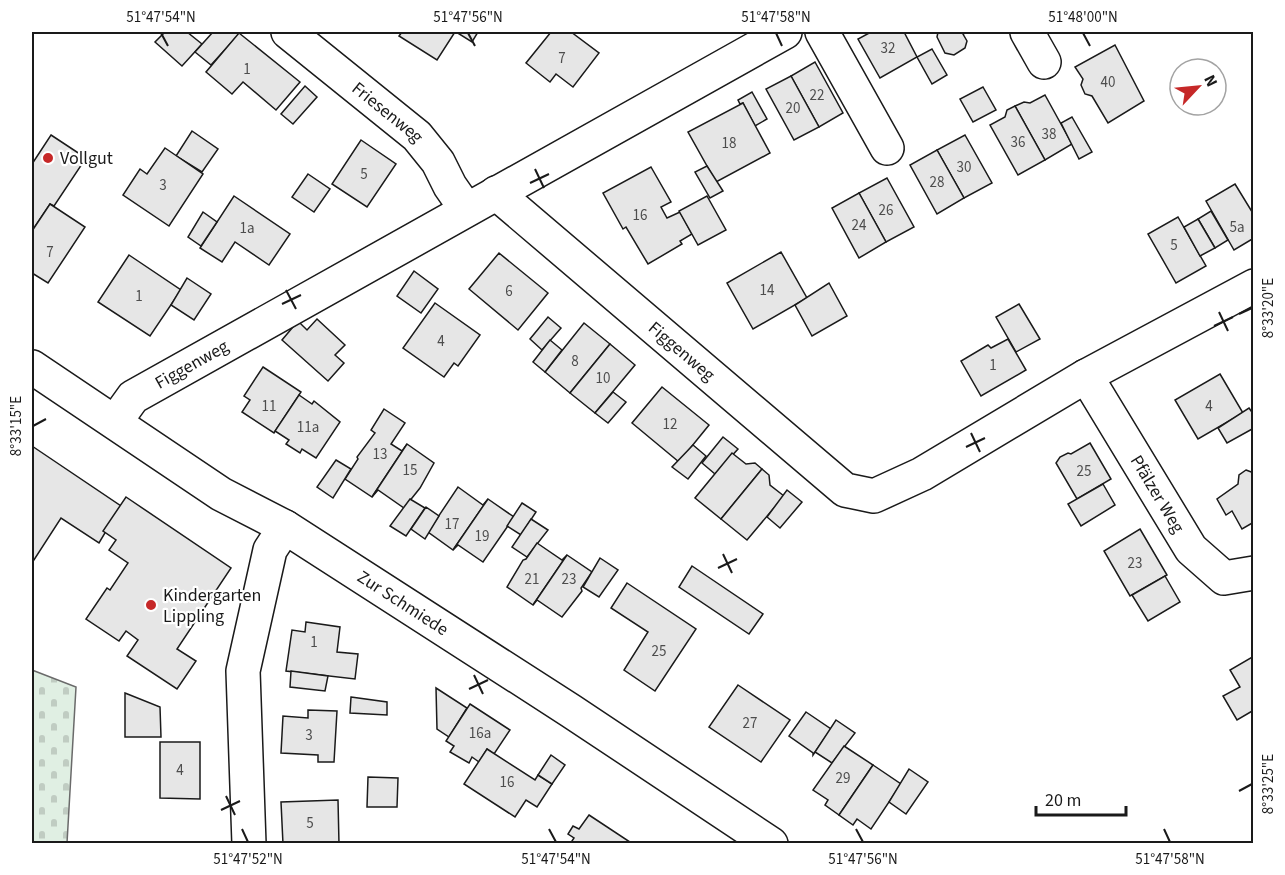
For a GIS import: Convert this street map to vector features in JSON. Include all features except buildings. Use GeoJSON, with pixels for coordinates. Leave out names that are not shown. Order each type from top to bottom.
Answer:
{"type":"FeatureCollection","features":[{"type":"Feature","properties":{"kind":"street","name":"Friesenweg"},"geometry":{"type":"LineString","coordinates":[[288,32],[417,136],[438,162],[450,186],[466,209]]}},
{"type":"Feature","properties":{"kind":"street","name":"Figgenweg"},"geometry":{"type":"LineString","coordinates":[[115,422],[133,397],[785,32]]}},
{"type":"Feature","properties":{"kind":"street"},"geometry":{"type":"LineString","coordinates":[[822,32],[887,148]]}},
{"type":"Feature","properties":{"kind":"street"},"geometry":{"type":"LineString","coordinates":[[1027,32],[1044,62]]}},
{"type":"Feature","properties":{"kind":"street","name":"Figgenweg"},"geometry":{"type":"LineString","coordinates":[[496,193],[845,490],[874,496],[922,474],[1086,375]]}},
{"type":"Feature","properties":{"kind":"street"},"geometry":{"type":"LineString","coordinates":[[1086,375],[1254,286]]}},
{"type":"Feature","properties":{"kind":"street","name":"Zur Schmiede"},"geometry":{"type":"LineString","coordinates":[[32,367],[221,494],[285,527],[771,843]]}},
{"type":"Feature","properties":{"kind":"street","name":"Pfälzer Weg"},"geometry":{"type":"LineString","coordinates":[[1086,375],[1191,549],[1224,578],[1254,573]]}},
{"type":"Feature","properties":{"kind":"street"},"geometry":{"type":"LineString","coordinates":[[249,843],[243,671],[270,550],[285,527]]}},
{"type":"Feature","properties":{"kind":"green space"},"geometry":{"type":"Polygon","coordinates":[[[32,670],[76,687],[67,843],[32,843],[32,670]]]}},
{"type":"Feature","properties":{"kind":"place","name":"Vollgut"},"geometry":{"type":"Point","coordinates":[48,158]}},
{"type":"Feature","properties":{"kind":"place","name":"Kindergarten Lippling"},"geometry":{"type":"Point","coordinates":[151,605]}}]}
